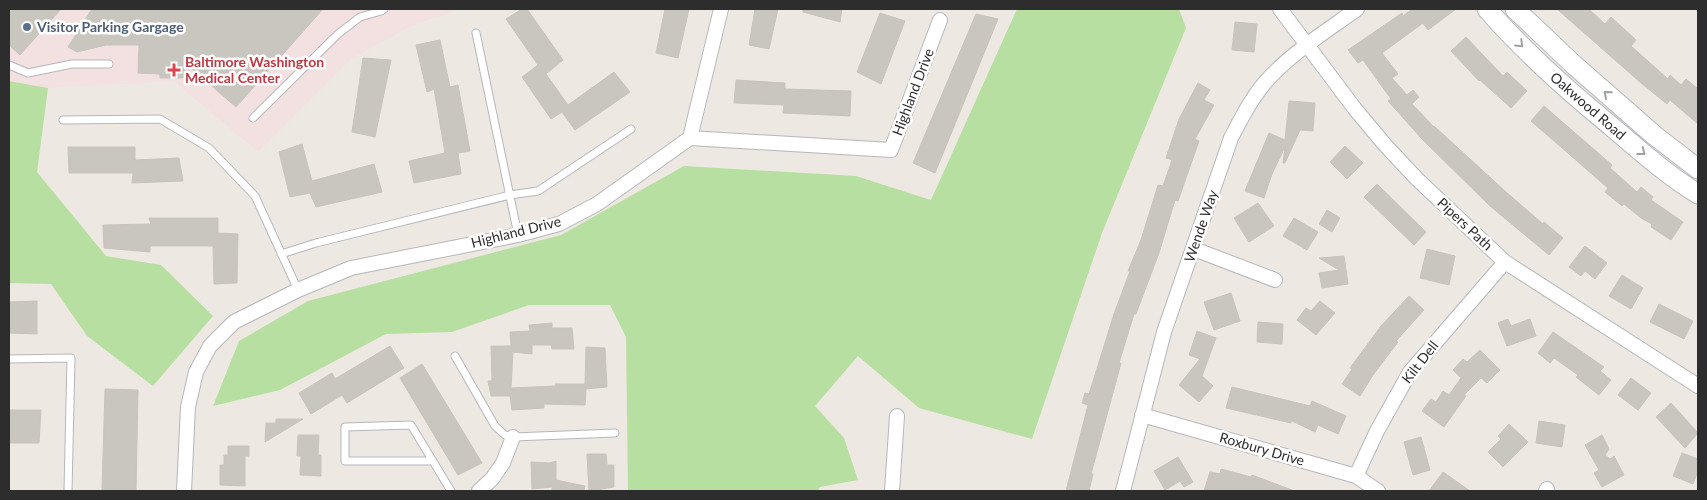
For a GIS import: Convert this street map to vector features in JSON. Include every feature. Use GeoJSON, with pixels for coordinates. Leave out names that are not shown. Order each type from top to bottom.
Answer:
{"type":"FeatureCollection","features":[{"type":"Feature","properties":{"kind":"street"},"geometry":{"type":"LineString","coordinates":[[690,138],[721,9]]}},
{"type":"Feature","properties":{"kind":"street","name":"Pipers Path"},"geometry":{"type":"LineString","coordinates":[[1280,9],[1355,109],[1386,146],[1505,262],[1698,386]]}},
{"type":"Feature","properties":{"kind":"street","name":"Wende Way"},"geometry":{"type":"LineString","coordinates":[[1123,491],[1164,332],[1231,138],[1247,108],[1270,77],[1307,45],[1357,9]]}},
{"type":"Feature","properties":{"kind":"street","name":"Oakwood Road"},"geometry":{"type":"LineString","coordinates":[[1487,9],[1505,30],[1564,87],[1638,150],[1698,194]]}},
{"type":"Feature","properties":{"kind":"street","name":"Oakwood Road"},"geometry":{"type":"LineString","coordinates":[[1515,9],[1573,64],[1654,134],[1698,169]]}},
{"type":"Feature","properties":{"kind":"street","name":"Highland Drive"},"geometry":{"type":"LineString","coordinates":[[184,491],[188,407],[196,372],[210,346],[234,322],[298,290],[351,268],[518,235],[559,224],[597,204],[690,138],[891,150],[940,20]]}},
{"type":"Feature","properties":{"kind":"street"},"geometry":{"type":"LineString","coordinates":[[1194,249],[1275,280]]}},
{"type":"Feature","properties":{"kind":"street","name":"Kilt Dell"},"geometry":{"type":"LineString","coordinates":[[1356,476],[1377,431],[1410,372],[1505,262]]}},
{"type":"Feature","properties":{"kind":"street","name":"Roxbury Drive"},"geometry":{"type":"LineString","coordinates":[[1142,415],[1356,476],[1378,491]]}},
{"type":"Feature","properties":{"kind":"street"},"geometry":{"type":"LineString","coordinates":[[892,491],[896,416]]}},
{"type":"Feature","properties":{"kind":"street"},"geometry":{"type":"LineString","coordinates":[[479,491],[492,479],[503,463],[512,437]]}},
{"type":"Feature","properties":{"kind":"lane"},"geometry":{"type":"LineString","coordinates":[[253,118],[338,34],[360,17],[383,10]]}},
{"type":"Feature","properties":{"kind":"lane"},"geometry":{"type":"LineString","coordinates":[[476,33],[518,235]]}},
{"type":"Feature","properties":{"kind":"lane"},"geometry":{"type":"LineString","coordinates":[[9,65],[28,73],[72,64],[109,64]]}},
{"type":"Feature","properties":{"kind":"lane"},"geometry":{"type":"LineString","coordinates":[[63,120],[160,119],[209,148],[255,196],[298,290]]}},
{"type":"Feature","properties":{"kind":"lane"},"geometry":{"type":"LineString","coordinates":[[282,254],[316,243],[510,195],[538,191],[631,129]]}},
{"type":"Feature","properties":{"kind":"lane"},"geometry":{"type":"LineString","coordinates":[[455,356],[495,426],[505,435],[512,437],[615,433]]}},
{"type":"Feature","properties":{"kind":"lane"},"geometry":{"type":"LineString","coordinates":[[9,359],[71,358],[68,491]]}},
{"type":"Feature","properties":{"kind":"lane"},"geometry":{"type":"LineString","coordinates":[[433,461],[345,462],[344,427],[412,425],[451,491]]}},
{"type":"Feature","properties":{"kind":"shaded area","name":"Baltimore Washington Medical Center"},"geometry":{"type":"Polygon","coordinates":[[[9,9],[460,9],[411,26],[351,59],[258,152],[174,81],[48,88],[9,81],[9,9]]]}},
{"type":"Feature","properties":{"kind":"green space"},"geometry":{"type":"Polygon","coordinates":[[[1017,9],[1179,9],[1186,28],[1102,233],[1032,439],[919,408],[858,356],[815,406],[844,438],[858,480],[820,487],[817,491],[628,491],[626,337],[610,305],[529,305],[452,332],[386,334],[280,390],[213,406],[239,341],[308,301],[561,235],[684,166],[856,176],[931,200],[1017,9]]]}},
{"type":"Feature","properties":{"kind":"green space"},"geometry":{"type":"Polygon","coordinates":[[[9,81],[48,88],[37,172],[106,256],[161,265],[213,316],[153,386],[87,336],[51,284],[9,283],[9,81]]]}},
{"type":"Feature","properties":{"kind":"building","name":"Visitor Parking Gargage"},"geometry":{"type":"Polygon","coordinates":[[[9,9],[61,9],[20,55],[9,45],[9,9]]]}},
{"type":"Feature","properties":{"kind":"building"},"geometry":{"type":"Polygon","coordinates":[[[92,9],[323,9],[236,107],[191,68],[183,78],[160,78],[160,74],[138,73],[139,45],[106,45],[77,52],[68,47],[92,9]]]}},
{"type":"Feature","properties":{"kind":"building"},"geometry":{"type":"Polygon","coordinates":[[[522,9],[527,9],[563,60],[546,74],[568,105],[614,72],[630,92],[575,130],[562,112],[551,119],[522,77],[538,65],[506,19],[522,9]]]}},
{"type":"Feature","properties":{"kind":"building"},"geometry":{"type":"Polygon","coordinates":[[[665,9],[689,9],[678,58],[656,53],[665,9]]]}},
{"type":"Feature","properties":{"kind":"building"},"geometry":{"type":"Polygon","coordinates":[[[755,9],[778,9],[769,49],[749,45],[755,9]]]}},
{"type":"Feature","properties":{"kind":"building"},"geometry":{"type":"Polygon","coordinates":[[[803,9],[842,9],[840,22],[803,12],[803,9]]]}},
{"type":"Feature","properties":{"kind":"building"},"geometry":{"type":"Polygon","coordinates":[[[1412,9],[1456,9],[1428,30],[1423,23],[1382,53],[1398,74],[1392,78],[1407,95],[1413,90],[1419,97],[1412,104],[1434,127],[1543,224],[1544,222],[1563,238],[1549,255],[1490,206],[1422,139],[1388,101],[1391,99],[1363,60],[1358,63],[1348,50],[1402,13],[1403,16],[1412,9]]]}},
{"type":"Feature","properties":{"kind":"building"},"geometry":{"type":"Polygon","coordinates":[[[1557,9],[1589,9],[1605,24],[1611,17],[1636,40],[1631,46],[1668,79],[1670,75],[1681,85],[1686,79],[1698,89],[1698,124],[1670,100],[1667,104],[1641,83],[1557,9]]]}},
{"type":"Feature","properties":{"kind":"building"},"geometry":{"type":"Polygon","coordinates":[[[880,13],[905,21],[881,84],[857,72],[880,13]]]}},
{"type":"Feature","properties":{"kind":"building"},"geometry":{"type":"Polygon","coordinates":[[[976,14],[998,19],[935,173],[913,163],[976,14]]]}},
{"type":"Feature","properties":{"kind":"building"},"geometry":{"type":"Polygon","coordinates":[[[1235,22],[1257,24],[1254,52],[1232,50],[1235,22]]]}},
{"type":"Feature","properties":{"kind":"building"},"geometry":{"type":"Polygon","coordinates":[[[1466,37],[1503,76],[1507,72],[1527,91],[1511,108],[1479,81],[1451,51],[1466,37]]]}},
{"type":"Feature","properties":{"kind":"building"},"geometry":{"type":"Polygon","coordinates":[[[440,40],[450,87],[458,85],[470,151],[458,153],[461,174],[414,183],[409,161],[445,153],[434,89],[427,92],[416,45],[440,40]]]}},
{"type":"Feature","properties":{"kind":"building"},"geometry":{"type":"Polygon","coordinates":[[[363,58],[391,60],[375,137],[352,132],[363,58]]]}},
{"type":"Feature","properties":{"kind":"building"},"geometry":{"type":"Polygon","coordinates":[[[736,80],[785,83],[785,89],[851,91],[850,116],[783,113],[784,105],[734,103],[736,80]]]}},
{"type":"Feature","properties":{"kind":"building"},"geometry":{"type":"Polygon","coordinates":[[[1198,83],[1210,90],[1204,100],[1214,105],[1195,139],[1199,141],[1178,201],[1175,200],[1159,253],[1136,314],[1134,314],[1119,363],[1121,363],[1091,474],[1093,474],[1089,491],[1066,491],[1088,405],[1082,403],[1085,393],[1089,394],[1114,314],[1130,271],[1128,271],[1141,240],[1158,185],[1163,186],[1172,160],[1166,158],[1179,119],[1198,83]]]}},
{"type":"Feature","properties":{"kind":"building"},"geometry":{"type":"Polygon","coordinates":[[[1289,101],[1315,103],[1313,131],[1300,130],[1285,163],[1283,163],[1285,147],[1272,174],[1264,198],[1245,191],[1269,133],[1285,140],[1289,101]]]}},
{"type":"Feature","properties":{"kind":"building"},"geometry":{"type":"Polygon","coordinates":[[[1544,106],[1612,165],[1610,168],[1637,192],[1641,187],[1653,197],[1651,200],[1683,222],[1671,240],[1651,227],[1652,224],[1641,218],[1624,204],[1622,206],[1605,192],[1608,188],[1531,121],[1544,106]]]}},
{"type":"Feature","properties":{"kind":"building"},"geometry":{"type":"Polygon","coordinates":[[[302,144],[312,181],[374,164],[382,192],[316,207],[310,193],[290,197],[279,152],[302,144]]]}},
{"type":"Feature","properties":{"kind":"building"},"geometry":{"type":"Polygon","coordinates":[[[1345,146],[1363,163],[1347,179],[1330,162],[1345,146]]]}},
{"type":"Feature","properties":{"kind":"building"},"geometry":{"type":"Polygon","coordinates":[[[68,147],[135,147],[135,160],[179,158],[183,181],[132,183],[133,173],[69,173],[68,147]]]}},
{"type":"Feature","properties":{"kind":"building"},"geometry":{"type":"Polygon","coordinates":[[[1377,184],[1426,232],[1414,245],[1364,197],[1377,184]]]}},
{"type":"Feature","properties":{"kind":"building"},"geometry":{"type":"Polygon","coordinates":[[[1258,203],[1274,226],[1249,242],[1234,218],[1258,203]]]}},
{"type":"Feature","properties":{"kind":"building"},"geometry":{"type":"Polygon","coordinates":[[[1327,210],[1340,218],[1332,232],[1319,224],[1327,210]]]}},
{"type":"Feature","properties":{"kind":"building"},"geometry":{"type":"Polygon","coordinates":[[[149,218],[218,218],[218,233],[238,234],[237,283],[214,284],[213,246],[150,246],[150,252],[104,248],[103,225],[151,224],[149,218]]]}},
{"type":"Feature","properties":{"kind":"building"},"geometry":{"type":"Polygon","coordinates":[[[1294,218],[1318,232],[1307,250],[1283,236],[1294,218]]]}},
{"type":"Feature","properties":{"kind":"building"},"geometry":{"type":"Polygon","coordinates":[[[1585,246],[1607,263],[1595,279],[1585,271],[1581,276],[1569,267],[1585,246]]]}},
{"type":"Feature","properties":{"kind":"building"},"geometry":{"type":"Polygon","coordinates":[[[1427,249],[1455,256],[1449,285],[1420,278],[1427,249]]]}},
{"type":"Feature","properties":{"kind":"building"},"geometry":{"type":"Polygon","coordinates":[[[1344,256],[1348,284],[1322,288],[1319,273],[1339,270],[1319,258],[1344,256]]]}},
{"type":"Feature","properties":{"kind":"building"},"geometry":{"type":"Polygon","coordinates":[[[1622,275],[1643,288],[1631,309],[1609,296],[1622,275]]]}},
{"type":"Feature","properties":{"kind":"building"},"geometry":{"type":"Polygon","coordinates":[[[1231,293],[1240,321],[1214,330],[1204,302],[1231,293]]]}},
{"type":"Feature","properties":{"kind":"building"},"geometry":{"type":"Polygon","coordinates":[[[1409,296],[1424,310],[1396,341],[1398,342],[1360,396],[1342,384],[1352,369],[1350,368],[1381,326],[1409,296]]]}},
{"type":"Feature","properties":{"kind":"building"},"geometry":{"type":"Polygon","coordinates":[[[37,301],[37,334],[9,333],[9,302],[37,301]]]}},
{"type":"Feature","properties":{"kind":"building"},"geometry":{"type":"Polygon","coordinates":[[[1320,301],[1335,313],[1316,335],[1297,320],[1306,308],[1311,311],[1320,301]]]}},
{"type":"Feature","properties":{"kind":"building"},"geometry":{"type":"Polygon","coordinates":[[[1659,304],[1693,321],[1684,339],[1650,322],[1659,304]]]}},
{"type":"Feature","properties":{"kind":"building"},"geometry":{"type":"Polygon","coordinates":[[[1508,319],[1511,326],[1530,319],[1536,336],[1507,346],[1498,323],[1508,319]]]}},
{"type":"Feature","properties":{"kind":"building"},"geometry":{"type":"Polygon","coordinates":[[[1258,322],[1283,324],[1282,344],[1257,342],[1258,322]]]}},
{"type":"Feature","properties":{"kind":"building"},"geometry":{"type":"Polygon","coordinates":[[[552,323],[552,328],[572,328],[574,349],[552,349],[551,345],[532,345],[532,354],[513,352],[511,388],[556,386],[555,384],[585,384],[586,347],[605,348],[607,387],[586,389],[585,405],[544,404],[544,408],[512,410],[510,396],[491,396],[488,381],[492,381],[491,346],[511,346],[510,332],[530,331],[529,325],[552,323]]]}},
{"type":"Feature","properties":{"kind":"building"},"geometry":{"type":"Polygon","coordinates":[[[1197,331],[1216,338],[1202,376],[1213,386],[1199,402],[1179,385],[1200,359],[1189,355],[1197,331]]]}},
{"type":"Feature","properties":{"kind":"building"},"geometry":{"type":"Polygon","coordinates":[[[1553,332],[1604,367],[1600,371],[1611,380],[1599,395],[1576,377],[1578,375],[1554,358],[1550,363],[1538,353],[1553,332]]]}},
{"type":"Feature","properties":{"kind":"building"},"geometry":{"type":"Polygon","coordinates":[[[390,346],[404,368],[347,403],[342,395],[311,414],[299,393],[332,373],[335,379],[390,346]]]}},
{"type":"Feature","properties":{"kind":"building"},"geometry":{"type":"Polygon","coordinates":[[[1480,350],[1500,370],[1487,383],[1481,378],[1464,395],[1466,396],[1444,427],[1422,411],[1431,399],[1436,402],[1443,391],[1449,395],[1461,378],[1453,370],[1463,359],[1467,362],[1480,350]]]}},
{"type":"Feature","properties":{"kind":"building"},"geometry":{"type":"Polygon","coordinates":[[[422,364],[482,463],[458,475],[400,378],[422,364]]]}},
{"type":"Feature","properties":{"kind":"building"},"geometry":{"type":"Polygon","coordinates":[[[1631,378],[1651,393],[1638,410],[1618,395],[1631,378]]]}},
{"type":"Feature","properties":{"kind":"building"},"geometry":{"type":"Polygon","coordinates":[[[1232,387],[1310,406],[1312,401],[1346,416],[1338,434],[1318,425],[1315,432],[1292,421],[1291,423],[1226,408],[1232,387]]]}},
{"type":"Feature","properties":{"kind":"building"},"geometry":{"type":"Polygon","coordinates":[[[105,389],[138,390],[136,491],[102,491],[105,389]]]}},
{"type":"Feature","properties":{"kind":"building"},"geometry":{"type":"Polygon","coordinates":[[[1671,403],[1698,433],[1685,448],[1656,417],[1671,403]]]}},
{"type":"Feature","properties":{"kind":"building"},"geometry":{"type":"Polygon","coordinates":[[[9,410],[41,410],[39,443],[9,443],[9,410]]]}},
{"type":"Feature","properties":{"kind":"building"},"geometry":{"type":"Polygon","coordinates":[[[276,419],[303,419],[265,442],[266,423],[276,423],[276,419]]]}},
{"type":"Feature","properties":{"kind":"building"},"geometry":{"type":"Polygon","coordinates":[[[1539,421],[1565,425],[1562,447],[1536,443],[1539,421]]]}},
{"type":"Feature","properties":{"kind":"building"},"geometry":{"type":"Polygon","coordinates":[[[1509,424],[1528,442],[1503,467],[1488,452],[1501,439],[1498,436],[1509,424]]]}},
{"type":"Feature","properties":{"kind":"building"},"geometry":{"type":"Polygon","coordinates":[[[298,435],[319,435],[318,455],[321,455],[321,476],[300,475],[301,456],[297,456],[298,435]]]}},
{"type":"Feature","properties":{"kind":"building"},"geometry":{"type":"Polygon","coordinates":[[[1602,435],[1609,449],[1605,455],[1610,459],[1614,456],[1624,475],[1602,487],[1594,473],[1599,470],[1585,445],[1602,435]]]}},
{"type":"Feature","properties":{"kind":"building"},"geometry":{"type":"Polygon","coordinates":[[[1421,437],[1430,470],[1413,475],[1404,442],[1421,437]]]}},
{"type":"Feature","properties":{"kind":"building"},"geometry":{"type":"Polygon","coordinates":[[[228,446],[249,446],[249,456],[245,456],[245,486],[220,485],[220,465],[224,465],[224,455],[228,455],[228,446]]]}},
{"type":"Feature","properties":{"kind":"building"},"geometry":{"type":"Polygon","coordinates":[[[1682,453],[1698,459],[1698,471],[1693,484],[1673,476],[1682,453]]]}},
{"type":"Feature","properties":{"kind":"building"},"geometry":{"type":"Polygon","coordinates":[[[587,454],[606,454],[607,465],[614,465],[614,487],[589,491],[587,454]]]}},
{"type":"Feature","properties":{"kind":"building"},"geometry":{"type":"Polygon","coordinates":[[[1178,457],[1193,482],[1184,487],[1180,481],[1165,490],[1154,471],[1178,457]]]}},
{"type":"Feature","properties":{"kind":"building"},"geometry":{"type":"Polygon","coordinates":[[[556,461],[556,480],[585,486],[584,491],[552,491],[552,487],[532,489],[531,462],[550,463],[556,461]]]}},
{"type":"Feature","properties":{"kind":"building"},"geometry":{"type":"Polygon","coordinates":[[[1221,469],[1251,477],[1252,475],[1292,491],[1204,491],[1210,472],[1220,474],[1221,469]]]}},
{"type":"Feature","properties":{"kind":"building"},"geometry":{"type":"Polygon","coordinates":[[[1443,472],[1470,491],[1429,491],[1443,472]]]}},
{"type":"Feature","properties":{"kind":"place","name":"Visitor Parking Gargage"},"geometry":{"type":"Point","coordinates":[27,27]}},
{"type":"Feature","properties":{"kind":"place","name":"Baltimore Washington Medical Center"},"geometry":{"type":"Point","coordinates":[174,70]}}]}
